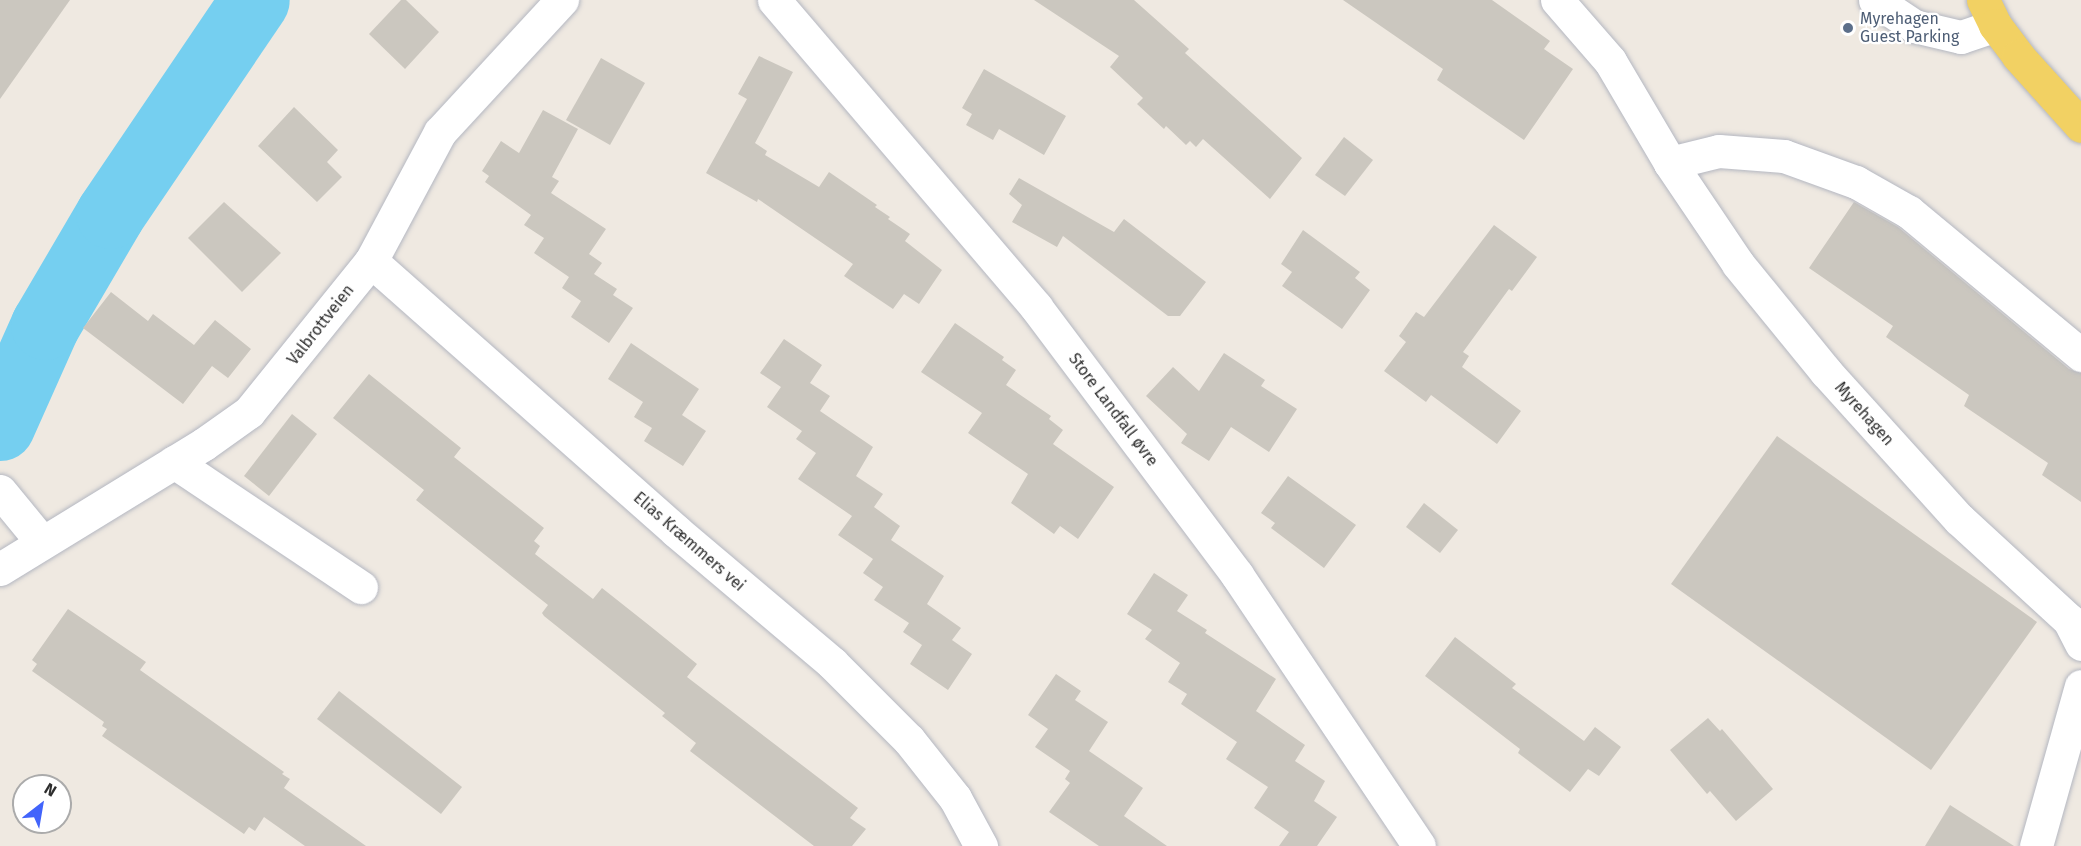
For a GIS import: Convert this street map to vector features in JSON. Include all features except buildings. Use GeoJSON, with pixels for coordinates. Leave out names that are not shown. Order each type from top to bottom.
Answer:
{"type":"FeatureCollection","features":[{"type":"Feature","properties":{"kind":"main road"},"geometry":{"type":"LineString","coordinates":[[1989,13],[2018,56],[2081,126]]}},
{"type":"Feature","properties":{"kind":"street","name":"Valbrottveien"},"geometry":{"type":"LineString","coordinates":[[0,569],[41,541],[174,462],[249,412],[370,261],[440,132],[562,0]]}},
{"type":"Feature","properties":{"kind":"street","name":"Store Landfall øvre"},"geometry":{"type":"LineString","coordinates":[[774,0],[1036,307],[1237,575],[1419,846]]}},
{"type":"Feature","properties":{"kind":"street","name":"Myrehagen"},"geometry":{"type":"LineString","coordinates":[[1557,0],[1610,61],[1670,163],[1738,264],[1826,372],[1959,519],[2069,620],[2081,644]]}},
{"type":"Feature","properties":{"kind":"street"},"geometry":{"type":"LineString","coordinates":[[1875,0],[1914,26],[1961,37],[1989,13]]}},
{"type":"Feature","properties":{"kind":"street"},"geometry":{"type":"LineString","coordinates":[[1670,163],[1719,152],[1784,156],[1856,182],[1909,212],[2081,355]]}},
{"type":"Feature","properties":{"kind":"street","name":"Elias Kræmmers vei"},"geometry":{"type":"LineString","coordinates":[[370,261],[676,531],[832,663],[909,740],[955,798],[981,846]]}},
{"type":"Feature","properties":{"kind":"street"},"geometry":{"type":"LineString","coordinates":[[174,462],[361,587]]}},
{"type":"Feature","properties":{"kind":"street"},"geometry":{"type":"LineString","coordinates":[[0,491],[41,541]]}},
{"type":"Feature","properties":{"kind":"street"},"geometry":{"type":"LineString","coordinates":[[2036,846],[2081,686]]}},
{"type":"Feature","properties":{"kind":"waterway"},"geometry":{"type":"LineString","coordinates":[[0,426],[45,325],[110,214],[255,0]]}},
{"type":"Feature","properties":{"kind":"place","name":"Myrehagen Guest Parking"},"geometry":{"type":"Point","coordinates":[1848,28]}}]}
